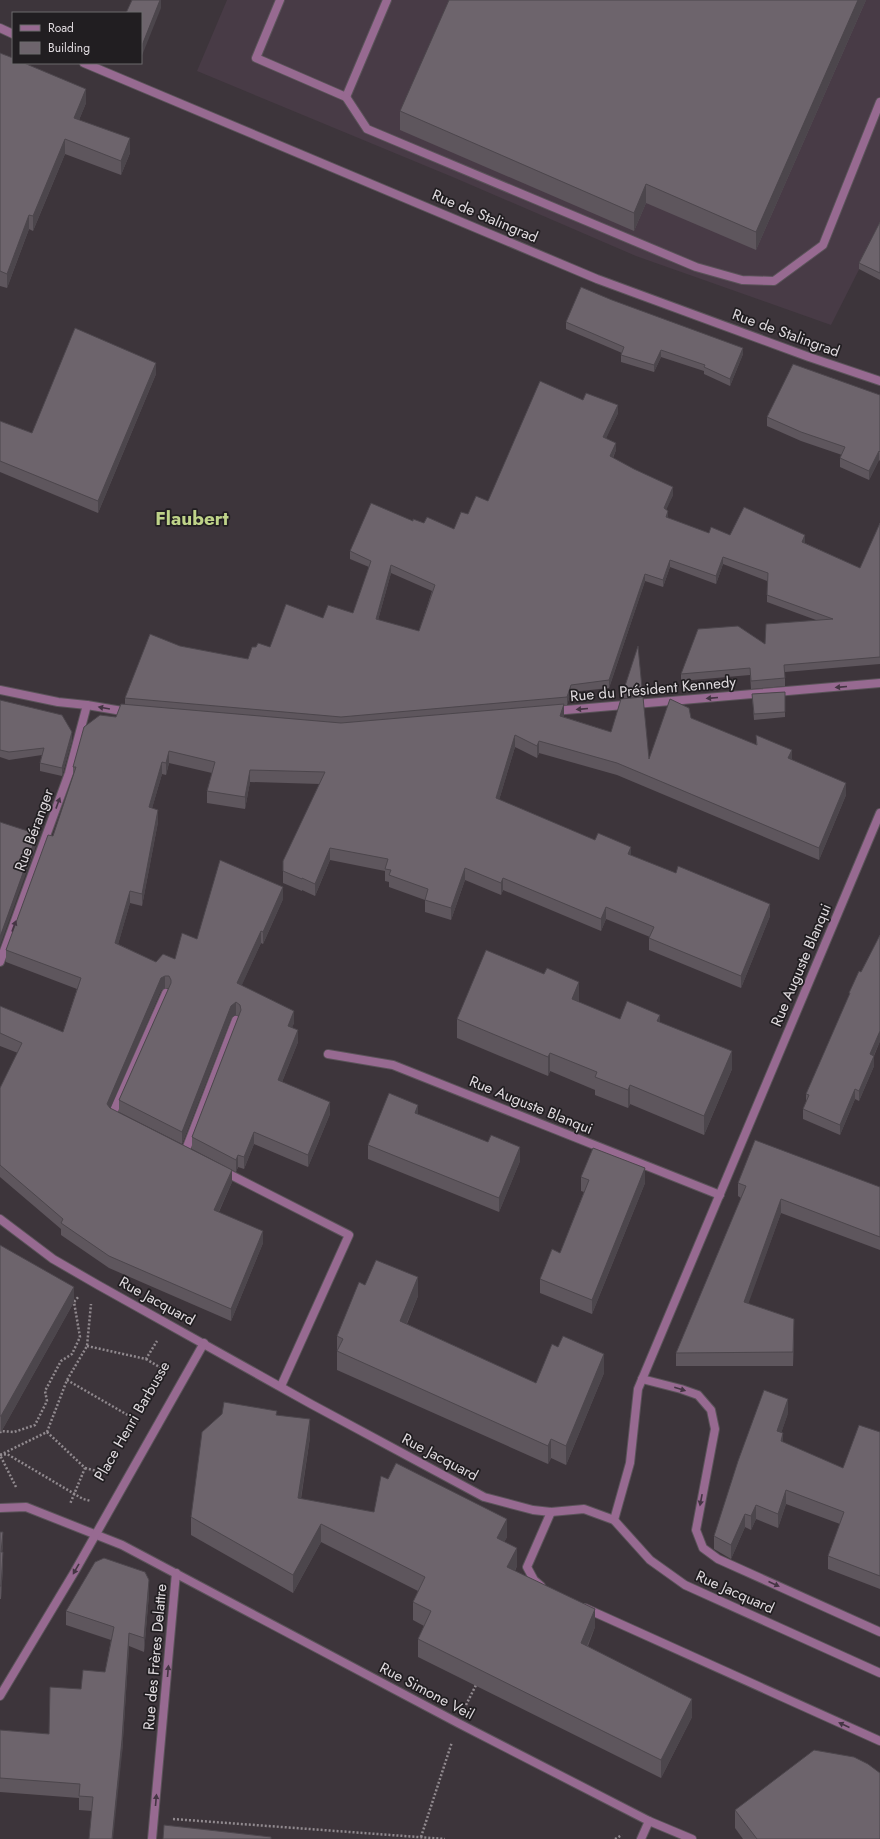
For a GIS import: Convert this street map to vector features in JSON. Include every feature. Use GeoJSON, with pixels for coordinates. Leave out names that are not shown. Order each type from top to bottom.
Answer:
{"type":"FeatureCollection","features":[{"type":"Feature","properties":{"kind":"street"},"geometry":{"type":"LineString","coordinates":[[280,0],[256,58],[346,97],[367,129],[696,267],[742,280],[774,281],[823,245],[880,102]]}},
{"type":"Feature","properties":{"kind":"street"},"geometry":{"type":"LineString","coordinates":[[346,97],[387,0]]}},
{"type":"Feature","properties":{"kind":"street"},"geometry":{"type":"LineString","coordinates":[[0,28],[12,34]]}},
{"type":"Feature","properties":{"kind":"street","name":"Rue de Stalingrad"},"geometry":{"type":"LineString","coordinates":[[86,64],[597,279],[809,357],[880,381]]}},
{"type":"Feature","properties":{"kind":"street","name":"Rue du Président Kennedy"},"geometry":{"type":"LineString","coordinates":[[547,712],[880,683]]}},
{"type":"Feature","properties":{"kind":"street"},"geometry":{"type":"LineString","coordinates":[[0,690],[58,702],[139,713]]}},
{"type":"Feature","properties":{"kind":"street","name":"Rue Béranger"},"geometry":{"type":"LineString","coordinates":[[0,962],[70,773],[87,705]]}},
{"type":"Feature","properties":{"kind":"street","name":"Rue Auguste Blanqui"},"geometry":{"type":"LineString","coordinates":[[614,1520],[630,1463],[638,1389],[880,812]]}},
{"type":"Feature","properties":{"kind":"street"},"geometry":{"type":"LineString","coordinates":[[125,1122],[112,1115],[166,993]]}},
{"type":"Feature","properties":{"kind":"street"},"geometry":{"type":"LineString","coordinates":[[185,1152],[236,1020]]}},
{"type":"Feature","properties":{"kind":"street","name":"Rue Auguste Blanqui"},"geometry":{"type":"LineString","coordinates":[[328,1054],[393,1066],[720,1195]]}},
{"type":"Feature","properties":{"kind":"street"},"geometry":{"type":"LineString","coordinates":[[214,1166],[349,1235],[281,1386]]}},
{"type":"Feature","properties":{"kind":"street","name":"Rue Jacquard"},"geometry":{"type":"LineString","coordinates":[[0,1219],[53,1259],[98,1285],[484,1497],[533,1510],[551,1512],[584,1509],[614,1520],[650,1560],[685,1585],[880,1673]]}},
{"type":"Feature","properties":{"kind":"street"},"geometry":{"type":"LineString","coordinates":[[0,1694],[95,1535],[204,1343]]}},
{"type":"Feature","properties":{"kind":"street"},"geometry":{"type":"LineString","coordinates":[[642,1379],[681,1388],[698,1395],[710,1410],[715,1429],[696,1530],[703,1548],[718,1559],[880,1632]]}},
{"type":"Feature","properties":{"kind":"street"},"geometry":{"type":"LineString","coordinates":[[0,1508],[26,1507]]}},
{"type":"Feature","properties":{"kind":"street","name":"Rue des Frères Delattre"},"geometry":{"type":"LineString","coordinates":[[26,1507],[122,1545],[176,1573],[152,1839]]}},
{"type":"Feature","properties":{"kind":"street"},"geometry":{"type":"LineString","coordinates":[[550,1591],[534,1580],[527,1567],[551,1512]]}},
{"type":"Feature","properties":{"kind":"street","name":"Rue Simone Veil"},"geometry":{"type":"LineString","coordinates":[[176,1573],[458,1723],[649,1821],[692,1839]]}},
{"type":"Feature","properties":{"kind":"street"},"geometry":{"type":"LineString","coordinates":[[575,1603],[880,1741]]}},
{"type":"Feature","properties":{"kind":"street"},"geometry":{"type":"LineString","coordinates":[[641,1839],[649,1821]]}},
{"type":"Feature","properties":{"kind":"path"},"geometry":{"type":"LineString","coordinates":[[26,1507],[0,1455],[47,1432],[67,1380],[87,1346],[91,1296],[98,1285]]}},
{"type":"Feature","properties":{"kind":"path"},"geometry":{"type":"LineString","coordinates":[[0,1433],[14,1432],[35,1425],[47,1401],[45,1391],[61,1361],[72,1354],[80,1338],[74,1302],[82,1291],[91,1296]]}},
{"type":"Feature","properties":{"kind":"path"},"geometry":{"type":"LineString","coordinates":[[87,1346],[146,1359],[168,1323]]}},
{"type":"Feature","properties":{"kind":"path"},"geometry":{"type":"LineString","coordinates":[[67,1380],[155,1430]]}},
{"type":"Feature","properties":{"kind":"path"},"geometry":{"type":"LineString","coordinates":[[47,1432],[85,1468],[63,1522]]}},
{"type":"Feature","properties":{"kind":"path","name":"Place Henri Barbusse"},"geometry":{"type":"LineString","coordinates":[[0,1455],[7,1454],[83,1499],[97,1502]]}},
{"type":"Feature","properties":{"kind":"path"},"geometry":{"type":"LineString","coordinates":[[422,1837],[458,1723],[478,1681]]}},
{"type":"Feature","properties":{"kind":"path"},"geometry":{"type":"LineString","coordinates":[[154,1818],[445,1839]]}},
{"type":"Feature","properties":{"kind":"shaded area"},"geometry":{"type":"Polygon","coordinates":[[[227,0],[880,0],[880,228],[831,325],[636,256],[455,178],[197,71],[227,0]]]}},
{"type":"Feature","properties":{"kind":"building"},"geometry":{"type":"Polygon","coordinates":[[[132,0],[160,0],[142,45],[142,12],[126,12],[132,0]]]}},
{"type":"Feature","properties":{"kind":"building"},"geometry":{"type":"Polygon","coordinates":[[[449,0],[858,0],[756,232],[646,184],[634,213],[400,111],[449,0]]]}},
{"type":"Feature","properties":{"kind":"building"},"geometry":{"type":"Polygon","coordinates":[[[0,53],[12,58],[12,64],[26,64],[86,89],[74,118],[130,138],[121,161],[65,139],[33,216],[29,215],[7,274],[0,271],[0,53]]]}},
{"type":"Feature","properties":{"kind":"building"},"geometry":{"type":"Polygon","coordinates":[[[880,222],[880,273],[859,263],[880,222]]]}},
{"type":"Feature","properties":{"kind":"building"},"geometry":{"type":"Polygon","coordinates":[[[581,287],[612,300],[743,348],[730,379],[704,367],[705,365],[661,350],[654,365],[621,355],[624,347],[566,322],[581,287]]]}},
{"type":"Feature","properties":{"kind":"building"},"geometry":{"type":"Polygon","coordinates":[[[75,328],[156,363],[98,501],[0,461],[0,421],[32,433],[75,328]]]}},
{"type":"Feature","properties":{"kind":"building"},"geometry":{"type":"Polygon","coordinates":[[[793,364],[880,395],[880,452],[879,451],[869,471],[840,458],[845,447],[801,432],[767,417],[793,364]]]}},
{"type":"Feature","properties":{"kind":"building"},"geometry":{"type":"Polygon","coordinates":[[[540,381],[583,400],[586,393],[618,405],[603,437],[616,443],[610,456],[673,487],[664,508],[668,511],[666,517],[709,533],[711,527],[730,535],[744,507],[805,535],[802,542],[860,568],[880,523],[880,657],[784,665],[785,678],[751,681],[750,668],[681,674],[698,629],[738,626],[765,644],[766,624],[833,619],[767,595],[768,573],[723,557],[716,576],[670,560],[663,580],[645,574],[609,680],[571,685],[567,697],[341,717],[125,698],[150,634],[180,646],[248,659],[252,647],[256,647],[258,643],[270,647],[286,604],[323,618],[328,605],[353,613],[371,561],[350,551],[371,503],[413,521],[413,519],[424,523],[427,517],[454,529],[461,512],[468,514],[476,496],[488,501],[540,381]],[[391,565],[376,619],[419,631],[435,585],[391,565]]]}},
{"type":"Feature","properties":{"kind":"building"},"geometry":{"type":"Polygon","coordinates":[[[638,646],[642,688],[624,689],[638,646]]]}},
{"type":"Feature","properties":{"kind":"building"},"geometry":{"type":"Polygon","coordinates":[[[785,692],[785,712],[754,714],[752,694],[785,692]]]}},
{"type":"Feature","properties":{"kind":"building"},"geometry":{"type":"Polygon","coordinates":[[[643,697],[649,759],[670,699],[689,708],[691,718],[757,745],[756,735],[792,750],[788,758],[846,783],[819,848],[617,763],[539,741],[537,746],[515,735],[496,798],[595,840],[598,833],[631,847],[628,854],[676,873],[678,866],[770,904],[741,976],[649,938],[654,927],[606,907],[601,919],[503,878],[501,883],[465,868],[451,908],[425,900],[428,889],[389,875],[391,870],[385,869],[388,859],[330,848],[315,884],[302,879],[283,871],[283,861],[325,772],[250,770],[245,797],[207,791],[215,762],[169,751],[166,763],[162,762],[149,807],[158,810],[142,894],[130,891],[115,943],[156,962],[163,954],[175,959],[182,933],[197,939],[220,860],[283,887],[263,932],[261,931],[237,983],[294,1011],[288,1026],[298,1030],[278,1080],[330,1102],[308,1155],[254,1132],[244,1157],[238,1155],[236,1160],[192,1137],[241,1010],[240,1005],[236,1002],[231,1006],[182,1132],[119,1100],[171,983],[169,976],[161,978],[107,1104],[110,1108],[232,1170],[214,1210],[263,1231],[231,1309],[109,1256],[61,1223],[63,1219],[0,1165],[0,1088],[22,1043],[0,1033],[0,1006],[63,1032],[81,978],[6,950],[48,835],[53,836],[76,767],[73,767],[84,727],[100,715],[116,717],[121,704],[341,723],[564,704],[560,716],[611,732],[621,699],[643,697]]]}},
{"type":"Feature","properties":{"kind":"building"},"geometry":{"type":"Polygon","coordinates":[[[0,700],[62,715],[72,732],[62,768],[40,763],[44,748],[9,752],[0,750],[0,700]]]}},
{"type":"Feature","properties":{"kind":"building"},"geometry":{"type":"Polygon","coordinates":[[[0,822],[37,834],[0,937],[0,822]]]}},
{"type":"Feature","properties":{"kind":"building"},"geometry":{"type":"Polygon","coordinates":[[[880,935],[880,1031],[870,1054],[874,1056],[859,1091],[855,1089],[840,1125],[803,1109],[809,1095],[806,1094],[859,971],[861,972],[880,935]]]}},
{"type":"Feature","properties":{"kind":"building"},"geometry":{"type":"Polygon","coordinates":[[[486,950],[544,974],[547,968],[579,982],[572,999],[620,1019],[627,1001],[660,1015],[657,1021],[732,1051],[704,1116],[630,1085],[628,1090],[595,1077],[597,1072],[550,1053],[548,1057],[457,1019],[486,950]]]}},
{"type":"Feature","properties":{"kind":"building"},"geometry":{"type":"Polygon","coordinates":[[[389,1093],[418,1105],[415,1113],[488,1142],[491,1135],[520,1147],[499,1198],[368,1145],[389,1093]]]}},
{"type":"Feature","properties":{"kind":"building"},"geometry":{"type":"Polygon","coordinates":[[[755,1140],[880,1187],[880,1237],[781,1199],[744,1302],[794,1319],[793,1352],[676,1353],[746,1186],[738,1183],[755,1140]]]}},
{"type":"Feature","properties":{"kind":"building"},"geometry":{"type":"Polygon","coordinates":[[[593,1148],[645,1168],[592,1300],[540,1279],[552,1249],[560,1253],[589,1180],[581,1177],[593,1148]]]}},
{"type":"Feature","properties":{"kind":"building"},"geometry":{"type":"Polygon","coordinates":[[[0,1245],[74,1287],[1,1416],[0,1416],[0,1245]]]}},
{"type":"Feature","properties":{"kind":"building"},"geometry":{"type":"Polygon","coordinates":[[[376,1260],[418,1277],[400,1321],[536,1383],[552,1344],[558,1347],[563,1336],[604,1354],[566,1446],[551,1439],[548,1446],[337,1351],[343,1339],[337,1336],[359,1282],[365,1285],[376,1260]]]}},
{"type":"Feature","properties":{"kind":"building"},"geometry":{"type":"Polygon","coordinates":[[[764,1390],[788,1399],[777,1431],[783,1433],[781,1441],[843,1468],[859,1425],[880,1432],[880,1576],[828,1556],[844,1512],[786,1490],[778,1514],[756,1505],[751,1516],[745,1514],[731,1545],[714,1536],[738,1461],[764,1390]]]}},
{"type":"Feature","properties":{"kind":"building"},"geometry":{"type":"Polygon","coordinates":[[[224,1402],[277,1411],[276,1415],[310,1419],[298,1498],[374,1512],[381,1476],[388,1479],[396,1463],[507,1519],[497,1538],[517,1548],[507,1567],[595,1609],[581,1643],[692,1699],[661,1760],[418,1639],[431,1611],[413,1602],[425,1577],[321,1524],[293,1575],[191,1517],[202,1432],[222,1414],[224,1402]]]}},
{"type":"Feature","properties":{"kind":"building"},"geometry":{"type":"Polygon","coordinates":[[[0,1532],[3,1532],[1,1552],[3,1552],[1,1586],[0,1586],[0,1532]]]}},
{"type":"Feature","properties":{"kind":"building"},"geometry":{"type":"Polygon","coordinates":[[[104,1558],[145,1572],[149,1580],[144,1638],[129,1633],[122,1740],[112,1839],[89,1839],[93,1797],[79,1796],[80,1784],[0,1778],[0,1730],[49,1734],[50,1687],[81,1689],[83,1670],[105,1672],[114,1627],[66,1611],[95,1562],[104,1558]]]}},
{"type":"Feature","properties":{"kind":"building"},"geometry":{"type":"Polygon","coordinates":[[[814,1750],[854,1757],[868,1764],[880,1773],[880,1839],[757,1839],[735,1810],[814,1750]]]}},
{"type":"Feature","properties":{"kind":"building"},"geometry":{"type":"Polygon","coordinates":[[[164,1825],[271,1837],[271,1839],[163,1839],[164,1825]]]}},
{"type":"Feature","properties":{"kind":"district","name":"Flaubert"},"geometry":{"type":"Point","coordinates":[192,518]}}]}
